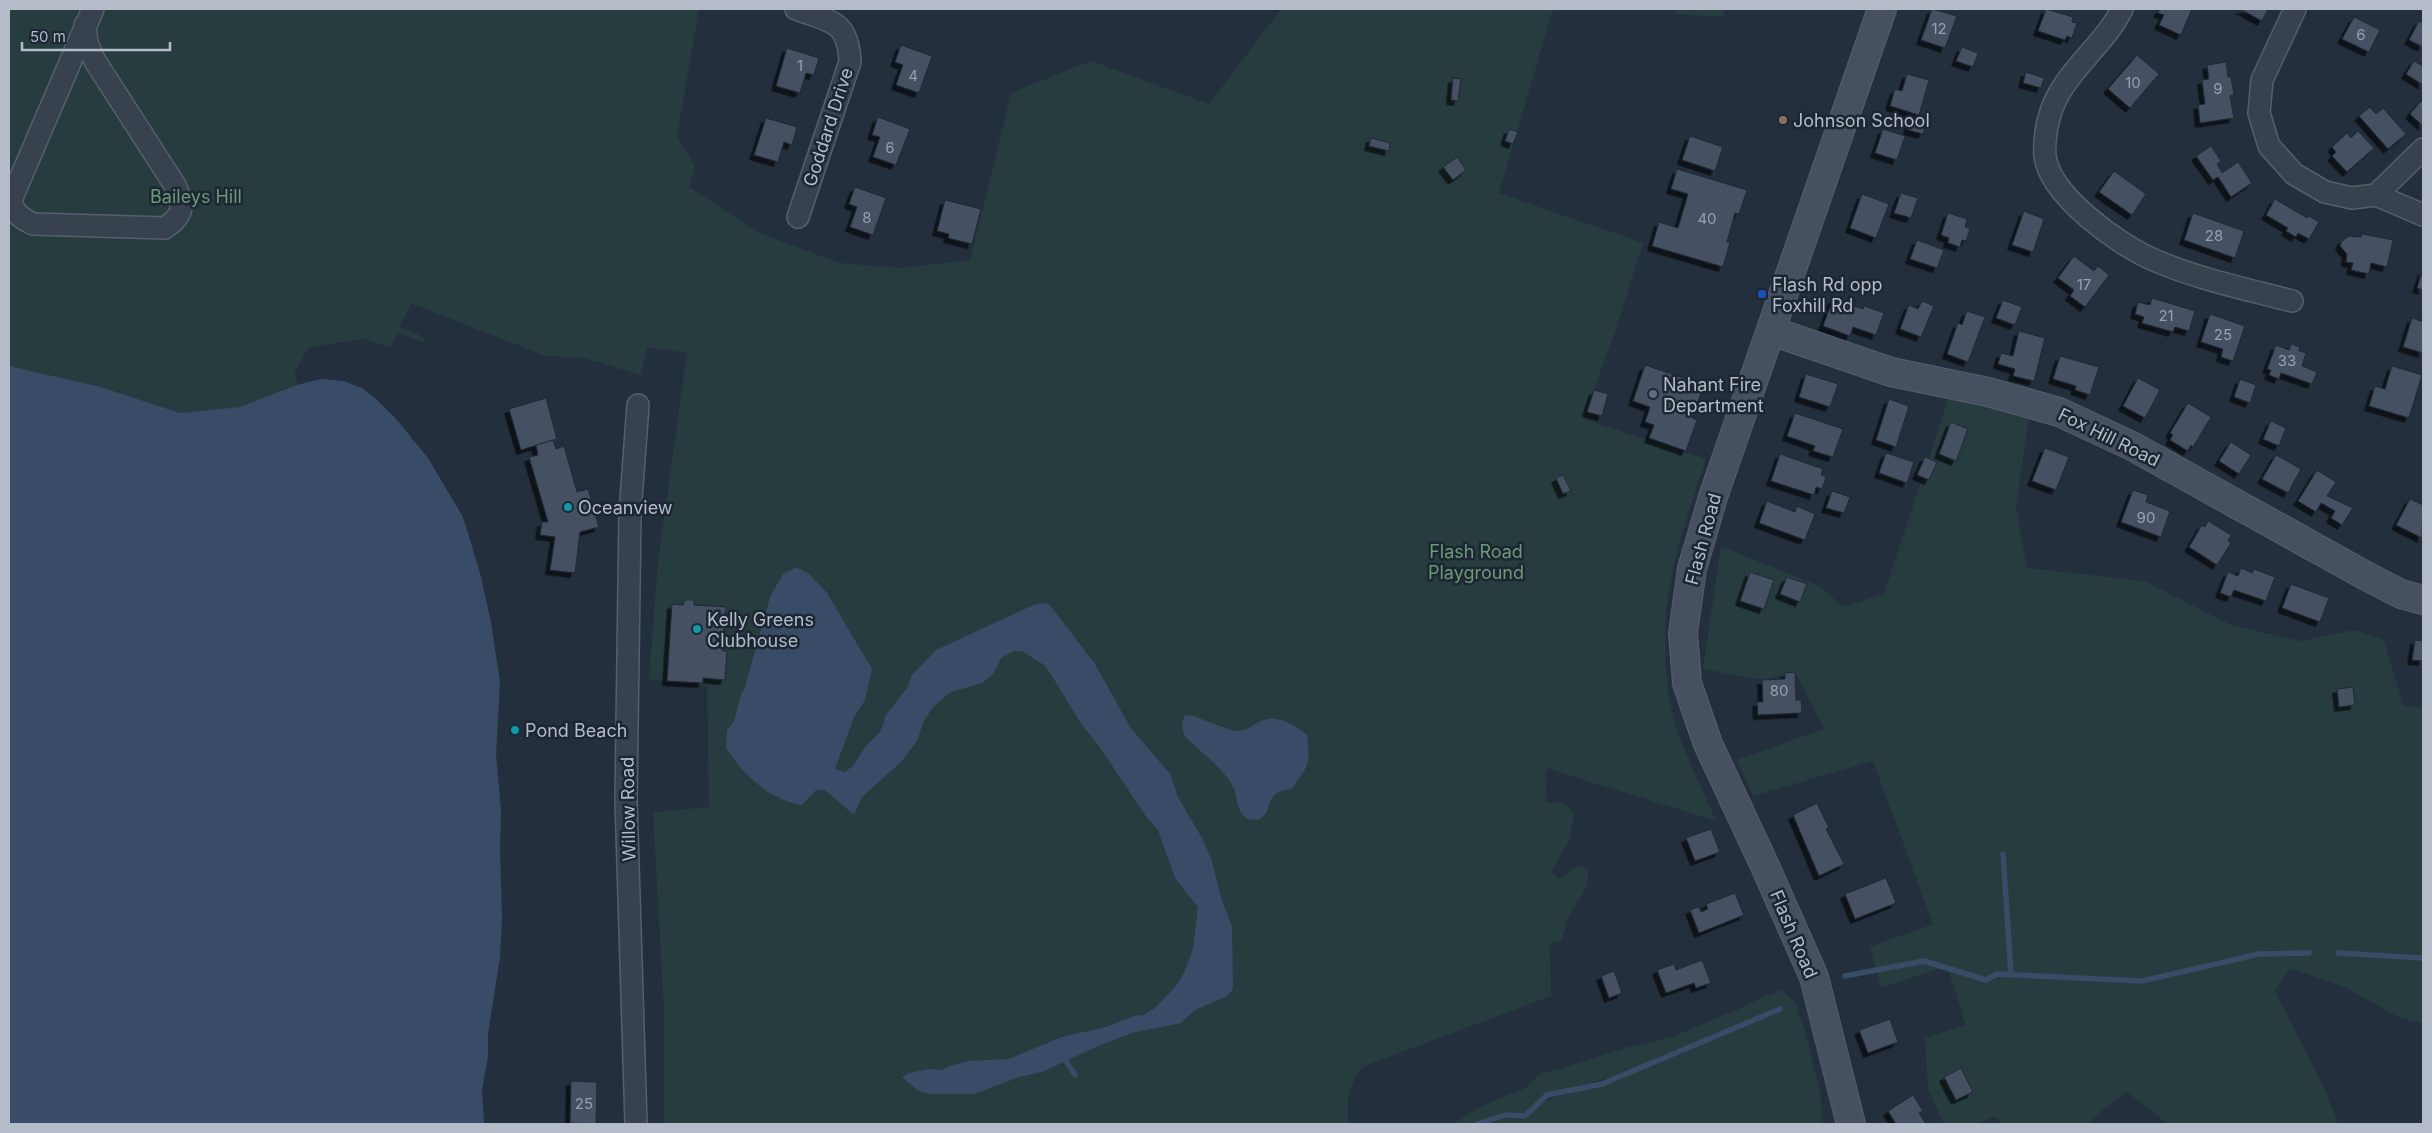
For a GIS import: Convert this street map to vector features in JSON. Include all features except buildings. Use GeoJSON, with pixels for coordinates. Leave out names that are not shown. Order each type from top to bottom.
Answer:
{"type":"FeatureCollection","features":[{"type":"Feature","properties":{"kind":"main road","name":"Flash Road"},"geometry":{"type":"LineString","coordinates":[[1851,1124],[1814,977],[1708,744],[1687,683],[1683,633],[1692,569],[1713,497],[1882,9]]}},
{"type":"Feature","properties":{"kind":"main road","name":"Fox Hill Road"},"geometry":{"type":"LineString","coordinates":[[1772,331],[1891,372],[1988,392],[2059,412],[2132,446],[2368,578],[2401,594],[2423,600]]}},
{"type":"Feature","properties":{"kind":"street","name":"Goddard Drive"},"geometry":{"type":"LineString","coordinates":[[796,9],[832,22],[844,30],[850,43],[850,62],[798,216]]}},
{"type":"Feature","properties":{"kind":"street"},"geometry":{"type":"LineString","coordinates":[[2122,9],[2116,22],[2062,88],[2049,118],[2046,156],[2052,176],[2074,204],[2102,229],[2153,260],[2215,281],[2292,301]]}},
{"type":"Feature","properties":{"kind":"street"},"geometry":{"type":"LineString","coordinates":[[2295,9],[2262,80],[2259,114],[2269,146],[2294,174],[2325,192],[2352,198],[2376,195],[2423,216]]}},
{"type":"Feature","properties":{"kind":"street"},"geometry":{"type":"LineString","coordinates":[[89,17],[87,43],[95,62],[176,187],[182,206],[177,219],[165,228],[33,224],[20,217],[13,210],[11,200],[89,17]]}},
{"type":"Feature","properties":{"kind":"street"},"geometry":{"type":"LineString","coordinates":[[2376,195],[2423,149]]}},
{"type":"Feature","properties":{"kind":"street","name":"Willow Road"},"geometry":{"type":"LineString","coordinates":[[636,1124],[626,800],[630,513],[638,405]]}},
{"type":"Feature","properties":{"kind":"green space"},"geometry":{"type":"Polygon","coordinates":[[[9,9],[699,9],[677,136],[695,167],[689,187],[757,232],[840,263],[901,268],[970,260],[1011,93],[1091,61],[1209,104],[1281,9],[1553,9],[1499,193],[1643,243],[1616,329],[1583,419],[1706,459],[1675,560],[1670,585],[1665,637],[1666,666],[1673,716],[1687,756],[1716,821],[1546,768],[1547,803],[1565,805],[1574,814],[1569,842],[1551,871],[1558,880],[1574,868],[1581,866],[1587,869],[1588,875],[1587,886],[1570,913],[1561,941],[1550,944],[1551,996],[1364,1066],[1354,1080],[1349,1093],[1349,1124],[664,1124],[664,1012],[653,812],[709,807],[707,685],[649,679],[658,561],[687,353],[647,347],[641,375],[584,358],[545,356],[411,303],[400,327],[418,334],[427,343],[398,333],[391,347],[364,339],[309,347],[295,371],[297,385],[240,407],[180,413],[101,387],[9,366],[9,9]]]}},
{"type":"Feature","properties":{"kind":"green space"},"geometry":{"type":"Polygon","coordinates":[[[1676,9],[1724,9],[1724,17],[1675,14],[1676,9]]]}},
{"type":"Feature","properties":{"kind":"green space"},"geometry":{"type":"Polygon","coordinates":[[[1953,385],[2031,404],[2016,506],[2027,568],[2144,581],[2231,625],[2300,641],[2354,630],[2384,640],[2403,705],[2423,708],[2423,1024],[2398,1017],[2344,987],[2290,968],[2275,991],[2328,1096],[2338,1124],[2168,1124],[2127,1092],[2099,1113],[2089,1124],[2003,1124],[1995,1117],[1974,1124],[1944,1124],[1928,1089],[1925,1038],[1966,1025],[1947,966],[1881,988],[1870,947],[1933,924],[1873,761],[1753,796],[1737,760],[1824,729],[1795,672],[1762,680],[1703,669],[1721,546],[1821,587],[1843,607],[1884,594],[1953,385]]]}},
{"type":"Feature","properties":{"kind":"green space"},"geometry":{"type":"Polygon","coordinates":[[[1783,990],[1795,1002],[1806,1035],[1820,1093],[1823,1124],[1453,1124],[1480,1107],[1525,1088],[1541,1073],[1632,1046],[1669,1038],[1746,1006],[1762,997],[1783,990]],[[1613,1078],[1550,1093],[1545,1101],[1613,1078]]]}},
{"type":"Feature","properties":{"kind":"water"},"geometry":{"type":"Polygon","coordinates":[[[9,366],[101,387],[180,413],[240,407],[297,385],[321,379],[344,381],[362,388],[376,399],[397,420],[428,458],[463,517],[480,573],[491,622],[500,682],[496,755],[501,810],[502,918],[500,957],[488,1034],[488,1056],[482,1090],[484,1124],[9,1124],[9,366]]]}},
{"type":"Feature","properties":{"kind":"water"},"geometry":{"type":"Polygon","coordinates":[[[797,567],[810,575],[827,593],[872,669],[865,700],[854,717],[835,769],[844,772],[852,767],[866,746],[881,731],[886,715],[907,688],[912,675],[936,650],[1029,607],[1040,603],[1049,604],[1095,664],[1130,727],[1170,774],[1178,797],[1202,838],[1212,861],[1220,895],[1232,927],[1233,989],[1227,996],[1195,1010],[1181,1023],[1132,1033],[1098,1046],[1042,1072],[1019,1077],[974,1094],[928,1094],[917,1090],[902,1077],[909,1073],[929,1069],[942,1070],[968,1061],[1009,1059],[1062,1037],[1106,1027],[1134,1016],[1144,1015],[1155,1008],[1175,987],[1184,973],[1193,949],[1198,907],[1175,878],[1158,830],[1145,815],[1099,746],[1082,725],[1044,665],[1022,651],[1014,651],[1001,658],[993,674],[982,683],[951,692],[935,705],[924,720],[917,741],[901,762],[862,797],[854,815],[825,790],[816,790],[802,805],[779,798],[758,785],[741,768],[726,748],[727,730],[734,721],[745,687],[770,597],[783,574],[797,567]]]}},
{"type":"Feature","properties":{"kind":"water"},"geometry":{"type":"Polygon","coordinates":[[[1191,715],[1236,731],[1246,729],[1264,720],[1276,719],[1287,722],[1307,735],[1308,763],[1293,788],[1280,792],[1273,797],[1263,817],[1256,820],[1248,819],[1240,811],[1230,781],[1184,735],[1182,726],[1184,716],[1191,715]]]}},
{"type":"Feature","properties":{"kind":"waterway"},"geometry":{"type":"LineString","coordinates":[[2003,854],[2011,974]]}},
{"type":"Feature","properties":{"kind":"waterway"},"geometry":{"type":"LineString","coordinates":[[1845,976],[1924,961],[1986,980],[1997,974],[2142,981],[2259,954],[2309,953]]}},
{"type":"Feature","properties":{"kind":"waterway"},"geometry":{"type":"LineString","coordinates":[[2338,953],[2423,958]]}},
{"type":"Feature","properties":{"kind":"waterway"},"geometry":{"type":"LineString","coordinates":[[1477,1124],[1505,1115],[1525,1116],[1547,1095],[1602,1084],[1780,1009]]}},
{"type":"Feature","properties":{"kind":"waterway"},"geometry":{"type":"LineString","coordinates":[[1062,1055],[1075,1075]]}},
{"type":"Feature","properties":{"kind":"place","name":"Johnson School"},"geometry":{"type":"Point","coordinates":[1783,120]}},
{"type":"Feature","properties":{"kind":"place","name":"Flash Rd opp Foxhill Rd"},"geometry":{"type":"Point","coordinates":[1762,294]}},
{"type":"Feature","properties":{"kind":"place","name":"Nahant Fire Department"},"geometry":{"type":"Point","coordinates":[1653,394]}},
{"type":"Feature","properties":{"kind":"place","name":"Oceanview"},"geometry":{"type":"Point","coordinates":[568,507]}},
{"type":"Feature","properties":{"kind":"place","name":"Kelly Greens Clubhouse"},"geometry":{"type":"Point","coordinates":[697,629]}},
{"type":"Feature","properties":{"kind":"place","name":"Pond Beach"},"geometry":{"type":"Point","coordinates":[515,730]}},
{"type":"Feature","properties":{"kind":"park label","name":"Baileys Hill"},"geometry":{"type":"Point","coordinates":[196,196]}},
{"type":"Feature","properties":{"kind":"park label","name":"Flash Road Playground"},"geometry":{"type":"Point","coordinates":[1476,561]}}]}
